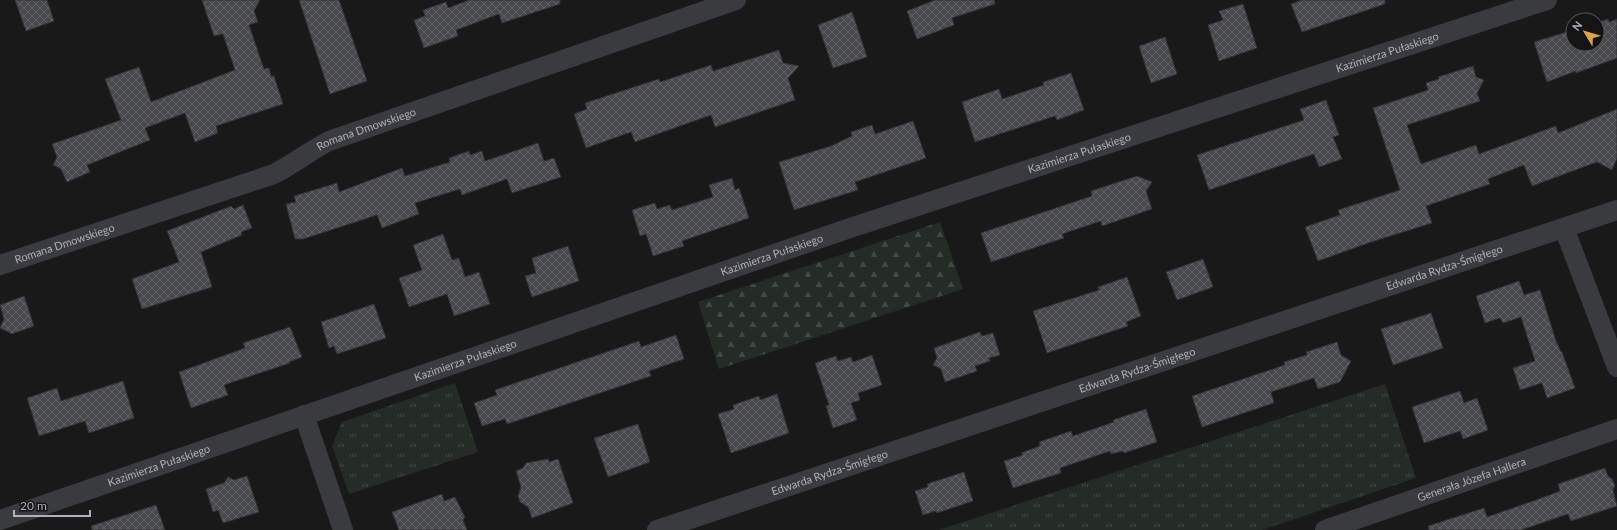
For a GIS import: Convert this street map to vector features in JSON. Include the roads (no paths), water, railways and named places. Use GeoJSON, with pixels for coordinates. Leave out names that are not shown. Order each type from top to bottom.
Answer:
{"type":"FeatureCollection","features":[{"type":"Feature","properties":{"kind":"street","name":"Romana Dmowskiego"},"geometry":{"type":"LineString","coordinates":[[0,265],[274,174],[296,163],[306,153],[329,141],[736,0]]}},
{"type":"Feature","properties":{"kind":"street","name":"Kazimierza Pułaskiego"},"geometry":{"type":"LineString","coordinates":[[0,520],[850,228],[1547,0]]}},
{"type":"Feature","properties":{"kind":"street","name":"Edwarda Rydza-Śmigłego"},"geometry":{"type":"LineString","coordinates":[[657,530],[1617,210]]}},
{"type":"Feature","properties":{"kind":"street"},"geometry":{"type":"LineString","coordinates":[[1564,228],[1617,366]]}},
{"type":"Feature","properties":{"kind":"street"},"geometry":{"type":"LineString","coordinates":[[304,415],[343,530]]}},
{"type":"Feature","properties":{"kind":"street","name":"Generała Józefa Hallera"},"geometry":{"type":"LineString","coordinates":[[1325,530],[1617,430]]}}]}
